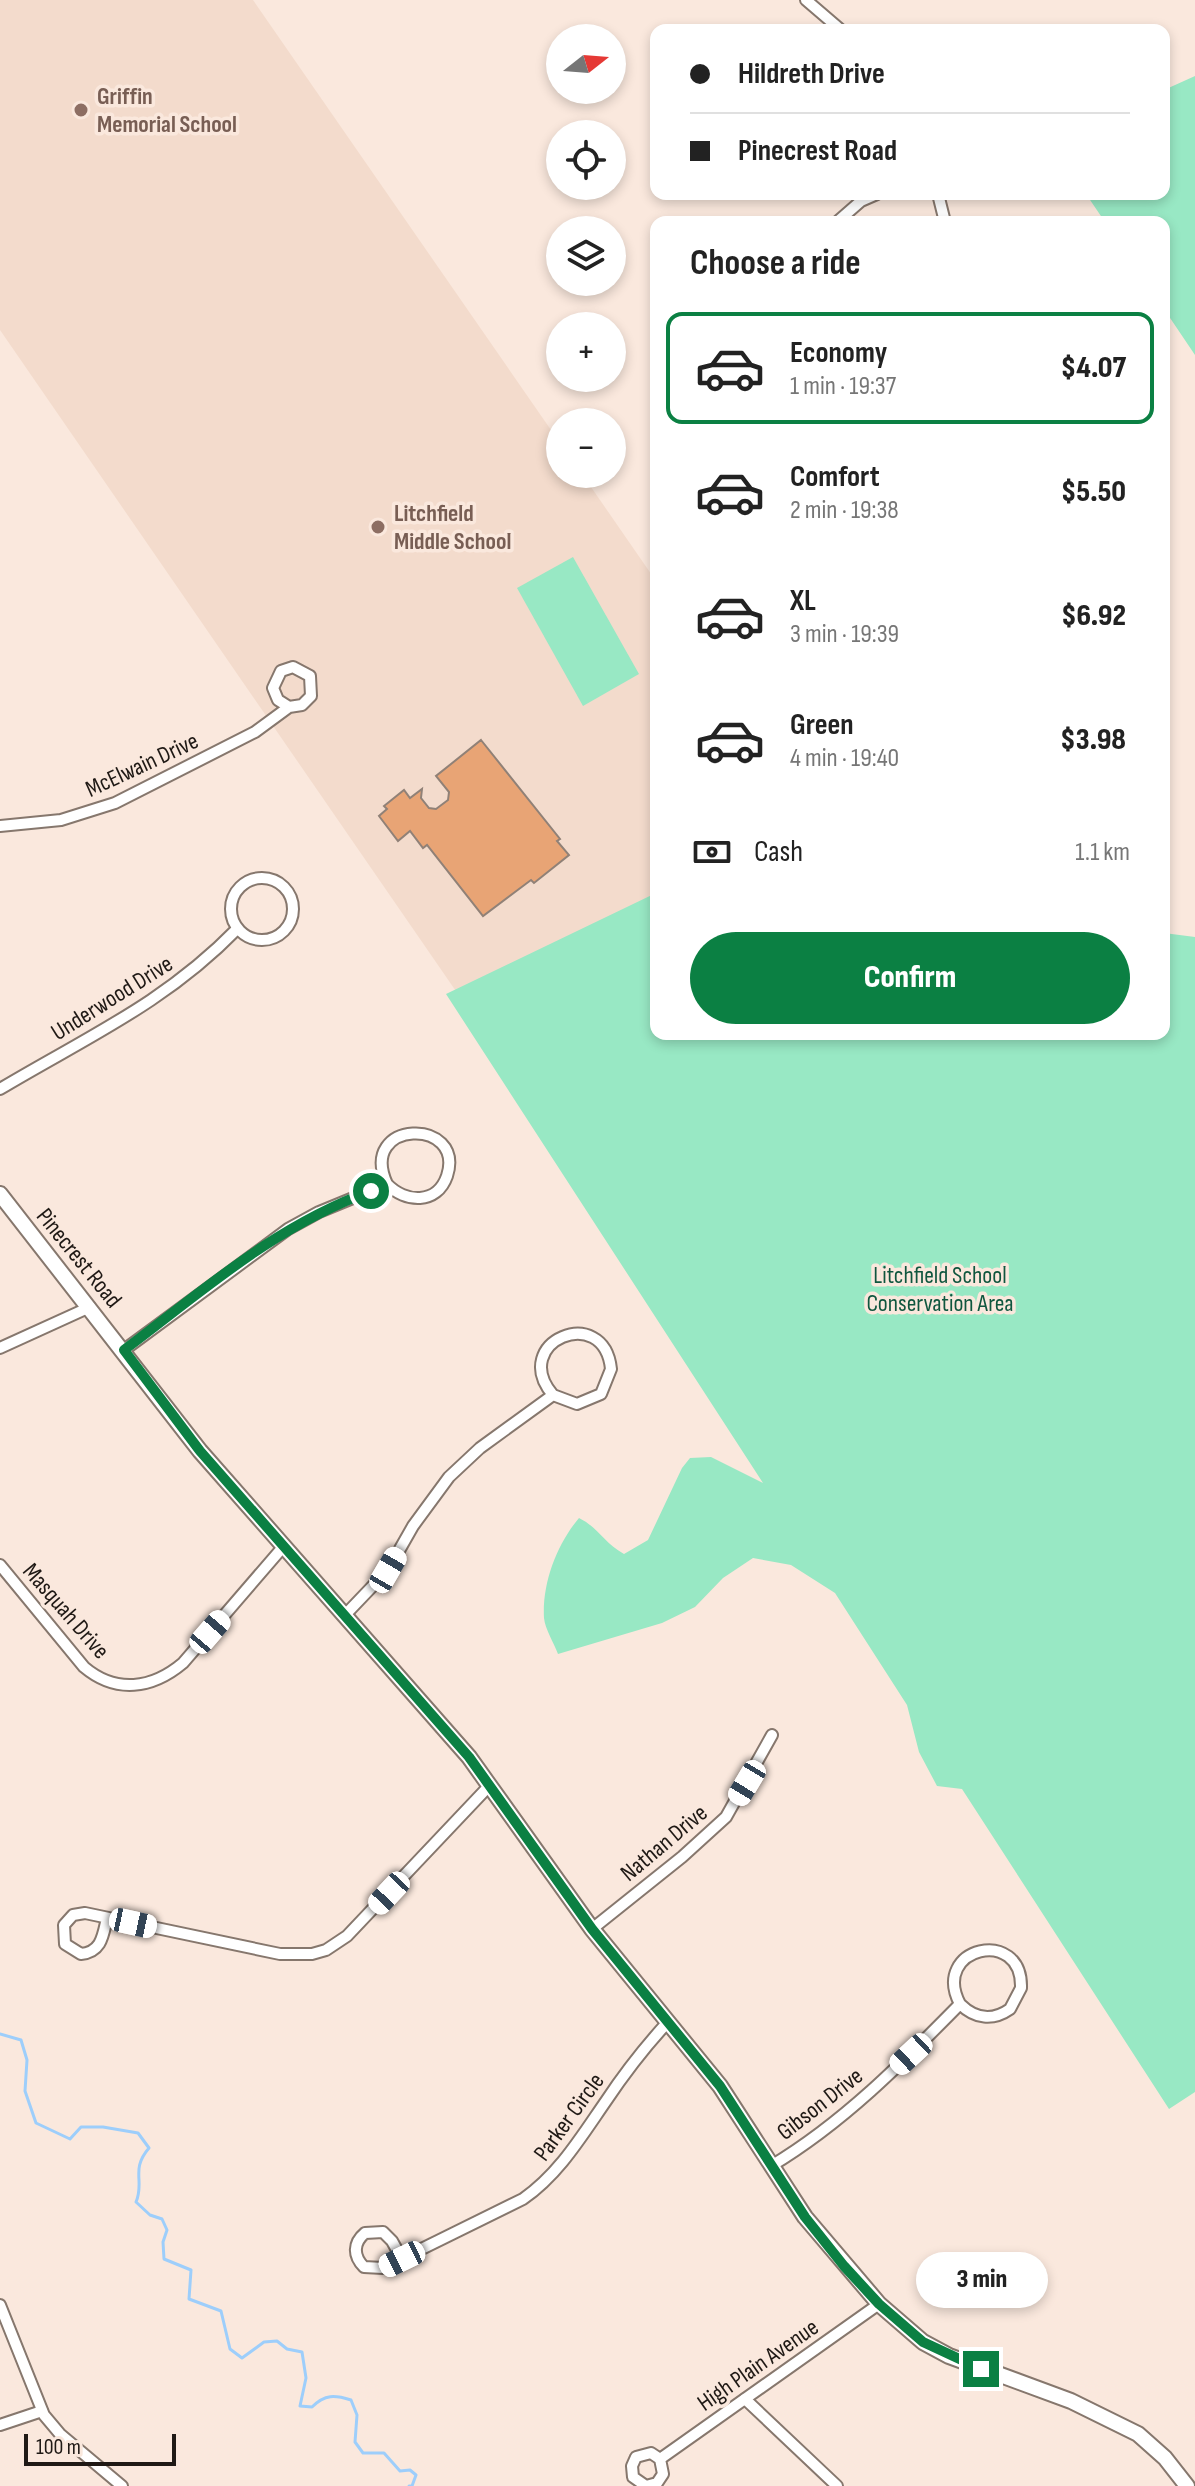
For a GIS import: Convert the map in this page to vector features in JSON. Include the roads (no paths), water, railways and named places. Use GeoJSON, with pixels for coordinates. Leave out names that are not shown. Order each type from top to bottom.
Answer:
{"type":"FeatureCollection","features":[{"type":"Feature","properties":{"kind":"street"},"geometry":{"type":"LineString","coordinates":[[806,0],[834,24]]}},
{"type":"Feature","properties":{"kind":"street"},"geometry":{"type":"LineString","coordinates":[[844,216],[863,200]]}},
{"type":"Feature","properties":{"kind":"street","name":"McElwain Drive"},"geometry":{"type":"LineString","coordinates":[[0,826],[61,820],[115,803],[255,732],[289,707]]}},
{"type":"Feature","properties":{"kind":"street"},"geometry":{"type":"LineString","coordinates":[[266,878],[284,888],[293,907],[288,926],[282,933],[273,938],[254,940],[237,929],[232,920],[232,899],[245,883],[266,878]]}},
{"type":"Feature","properties":{"kind":"street","name":"Underwood Drive"},"geometry":{"type":"LineString","coordinates":[[0,1089],[155,1000],[213,954],[237,929]]}},
{"type":"Feature","properties":{"kind":"street"},"geometry":{"type":"LineString","coordinates":[[408,1132],[429,1135],[445,1149],[448,1171],[437,1191],[428,1197],[406,1198],[387,1184],[382,1164],[389,1144],[398,1137],[408,1132]]}},
{"type":"Feature","properties":{"kind":"street"},"geometry":{"type":"LineString","coordinates":[[124,1350],[288,1229],[319,1212],[387,1184]]}},
{"type":"Feature","properties":{"kind":"street","name":"Pinecrest Road"},"geometry":{"type":"LineString","coordinates":[[0,1194],[200,1451],[469,1757],[592,1929],[720,2086],[815,2229],[879,2304],[923,2342],[949,2356],[1071,2401],[1138,2434],[1165,2458],[1187,2486]]}},
{"type":"Feature","properties":{"kind":"street"},"geometry":{"type":"LineString","coordinates":[[0,1348],[90,1307]]}},
{"type":"Feature","properties":{"kind":"street"},"geometry":{"type":"LineString","coordinates":[[577,1333],[602,1345],[611,1369],[601,1394],[577,1404],[553,1395],[546,1388],[541,1370],[542,1360],[551,1344],[558,1338],[577,1333]]}},
{"type":"Feature","properties":{"kind":"street"},"geometry":{"type":"LineString","coordinates":[[345,1615],[388,1570],[413,1526],[449,1477],[480,1448],[553,1395]]}},
{"type":"Feature","properties":{"kind":"street","name":"Masquah Drive"},"geometry":{"type":"LineString","coordinates":[[0,1565],[64,1646],[90,1672],[110,1683],[140,1685],[165,1677],[183,1663],[283,1547]]}},
{"type":"Feature","properties":{"kind":"street","name":"Nathan Drive"},"geometry":{"type":"LineString","coordinates":[[592,1929],[682,1857],[726,1817],[772,1735]]}},
{"type":"Feature","properties":{"kind":"street"},"geometry":{"type":"LineString","coordinates":[[107,1918],[102,1941],[94,1951],[81,1954],[65,1944],[64,1925],[73,1915],[85,1913],[280,1954],[312,1954],[326,1950],[358,1926],[490,1785]]}},
{"type":"Feature","properties":{"kind":"street"},"geometry":{"type":"LineString","coordinates":[[981,1950],[1000,1952],[1015,1963],[1021,1988],[1010,2009],[988,2018],[973,2014],[960,2004],[953,1986],[954,1976],[971,1954],[981,1950]]}},
{"type":"Feature","properties":{"kind":"street","name":"Gibson Drive"},"geometry":{"type":"LineString","coordinates":[[771,2166],[804,2146],[875,2087],[960,2004]]}},
{"type":"Feature","properties":{"kind":"street","name":"Parker Circle"},"geometry":{"type":"LineString","coordinates":[[402,2259],[383,2232],[365,2233],[357,2242],[359,2262],[370,2269],[383,2268],[402,2259],[523,2199],[542,2186],[559,2168],[618,2082],[667,2023]]}},
{"type":"Feature","properties":{"kind":"street","name":"High Plain Avenue"},"geometry":{"type":"LineString","coordinates":[[660,2459],[879,2304]]}},
{"type":"Feature","properties":{"kind":"street"},"geometry":{"type":"LineString","coordinates":[[0,2305],[42,2411],[60,2434],[122,2486]]}},
{"type":"Feature","properties":{"kind":"street"},"geometry":{"type":"LineString","coordinates":[[745,2399],[837,2486]]}},
{"type":"Feature","properties":{"kind":"street"},"geometry":{"type":"LineString","coordinates":[[0,2425],[42,2411]]}},
{"type":"Feature","properties":{"kind":"waterway"},"geometry":{"type":"LineString","coordinates":[[0,2034],[21,2040],[27,2060],[25,2091],[36,2123],[70,2139],[81,2127],[138,2133],[149,2148],[140,2163],[136,2202],[150,2215],[162,2219],[167,2230],[163,2242],[164,2259],[191,2270],[189,2299],[221,2311],[230,2349],[242,2358],[264,2342],[277,2341],[287,2349],[302,2352],[306,2378],[300,2406],[312,2407],[330,2397],[351,2400],[357,2415],[355,2442],[363,2453],[384,2453],[400,2471],[410,2470],[416,2475],[412,2486],[409,2486]]}},
{"type":"Feature","properties":{"kind":"place","name":"Griffin Memorial School"},"geometry":{"type":"Point","coordinates":[81,110]}},
{"type":"Feature","properties":{"kind":"place","name":"Litchfield Middle School"},"geometry":{"type":"Point","coordinates":[378,527]}},
{"type":"Feature","properties":{"kind":"park label","name":"Litchfield School Conservation Area"},"geometry":{"type":"Point","coordinates":[940,1289]}}]}
